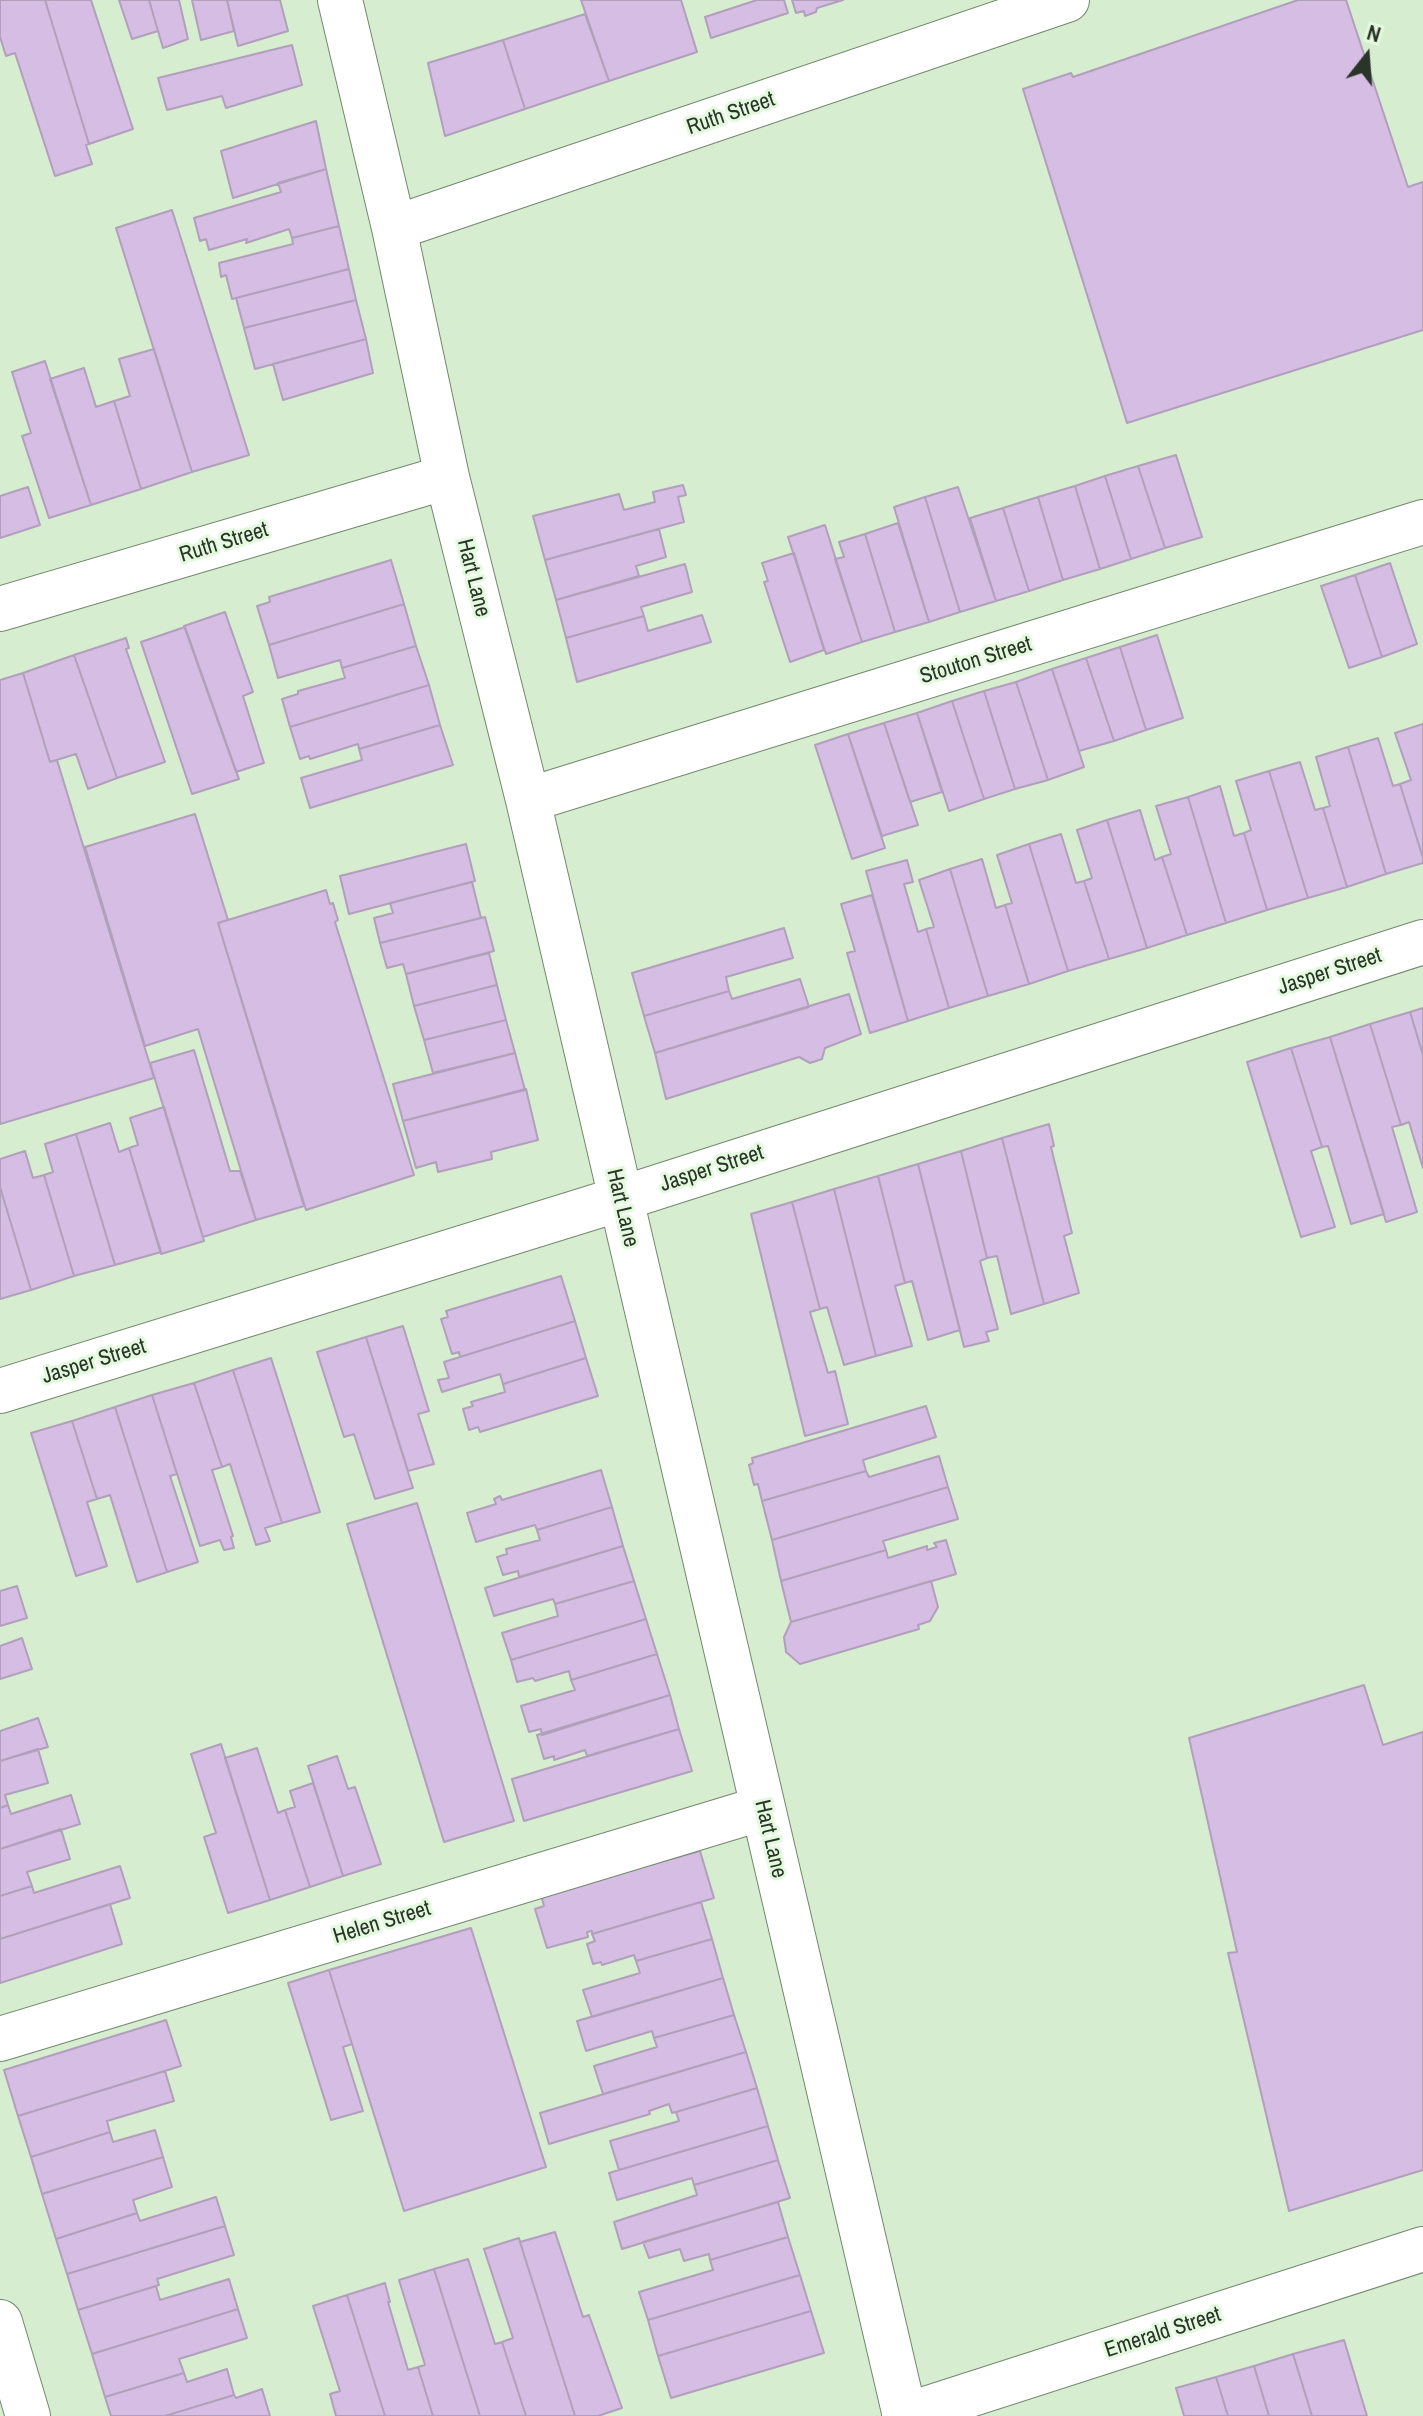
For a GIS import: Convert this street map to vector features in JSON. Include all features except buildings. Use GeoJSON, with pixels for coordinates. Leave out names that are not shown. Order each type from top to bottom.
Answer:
{"type":"FeatureCollection","features":[{"type":"Feature","properties":{"kind":"street","name":"Hart Lane"},"geometry":{"type":"LineString","coordinates":[[340,0],[394,228],[447,477],[528,800],[905,2416]]}},
{"type":"Feature","properties":{"kind":"street","name":"Ruth Street"},"geometry":{"type":"LineString","coordinates":[[394,228],[1067,0]]}},
{"type":"Feature","properties":{"kind":"street","name":"Ruth Street"},"geometry":{"type":"LineString","coordinates":[[0,609],[447,477]]}},
{"type":"Feature","properties":{"kind":"street","name":"Stouton Street"},"geometry":{"type":"LineString","coordinates":[[528,800],[1423,522]]}},
{"type":"Feature","properties":{"kind":"street","name":"Jasper Street"},"geometry":{"type":"LineString","coordinates":[[0,1391],[620,1199],[1423,942]]}},
{"type":"Feature","properties":{"kind":"street","name":"Helen Street"},"geometry":{"type":"LineString","coordinates":[[0,2039],[763,1808]]}},
{"type":"Feature","properties":{"kind":"street","name":"Emerald Street"},"geometry":{"type":"LineString","coordinates":[[905,2416],[1423,2249]]}},
{"type":"Feature","properties":{"kind":"street"},"geometry":{"type":"LineString","coordinates":[[0,2322],[28,2416]]}}]}
